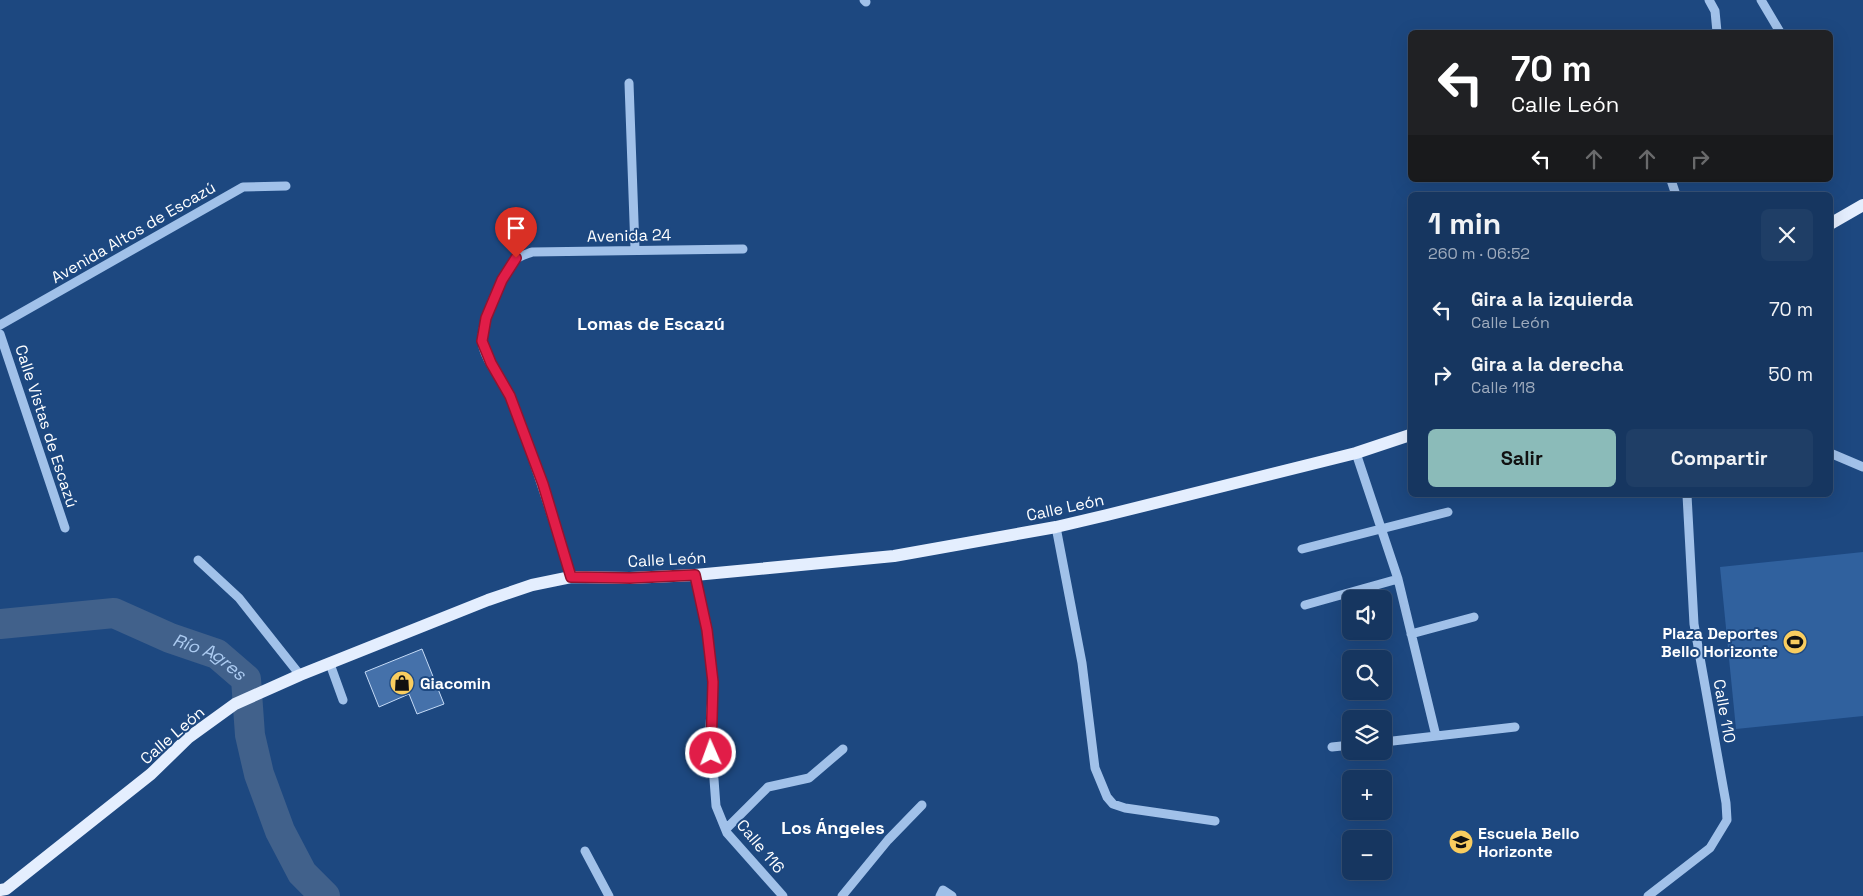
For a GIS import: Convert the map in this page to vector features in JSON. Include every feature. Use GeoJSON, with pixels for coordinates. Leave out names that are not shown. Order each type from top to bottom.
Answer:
{"type":"FeatureCollection","features":[{"type":"Feature","properties":{"kind":"main road"},"geometry":{"type":"LineString","coordinates":[[1833,222],[1862,208]]}},
{"type":"Feature","properties":{"kind":"main road","name":"Calle León"},"geometry":{"type":"LineString","coordinates":[[6,892],[152,774],[188,738],[235,704],[300,675],[488,600],[532,585],[571,577],[630,578],[695,575],[894,556],[1056,527],[1356,454],[1408,436]]}},
{"type":"Feature","properties":{"kind":"street"},"geometry":{"type":"LineString","coordinates":[[1709,0],[1715,11],[1717,30]]}},
{"type":"Feature","properties":{"kind":"street"},"geometry":{"type":"LineString","coordinates":[[1761,0],[1779,30]]}},
{"type":"Feature","properties":{"kind":"street"},"geometry":{"type":"LineString","coordinates":[[629,83],[636,249]]}},
{"type":"Feature","properties":{"kind":"street","name":"Avenida Altos de Escazú"},"geometry":{"type":"LineString","coordinates":[[0,325],[243,187],[286,186]]}},
{"type":"Feature","properties":{"kind":"street","name":"Avenida 24"},"geometry":{"type":"LineString","coordinates":[[571,577],[543,484],[510,396],[491,363],[482,341],[486,318],[502,280],[516,258],[532,252],[636,249],[743,249]]}},
{"type":"Feature","properties":{"kind":"street","name":"Calle Vistas de Escazú"},"geometry":{"type":"LineString","coordinates":[[0,334],[65,528]]}},
{"type":"Feature","properties":{"kind":"street"},"geometry":{"type":"LineString","coordinates":[[1356,454],[1398,580],[1436,736]]}},
{"type":"Feature","properties":{"kind":"street"},"geometry":{"type":"LineString","coordinates":[[1833,454],[1863,468]]}},
{"type":"Feature","properties":{"kind":"street","name":"Calle 110"},"geometry":{"type":"LineString","coordinates":[[1648,896],[1710,848],[1727,820],[1726,803],[1694,624],[1687,497]]}},
{"type":"Feature","properties":{"kind":"street"},"geometry":{"type":"LineString","coordinates":[[1302,549],[1448,512]]}},
{"type":"Feature","properties":{"kind":"street"},"geometry":{"type":"LineString","coordinates":[[1056,527],[1082,663],[1095,768],[1107,797],[1113,804],[1125,808],[1214,821]]}},
{"type":"Feature","properties":{"kind":"street"},"geometry":{"type":"LineString","coordinates":[[198,560],[239,598],[300,675]]}},
{"type":"Feature","properties":{"kind":"street","name":"Calle 116"},"geometry":{"type":"LineString","coordinates":[[695,575],[707,630],[713,682],[710,726],[716,806],[726,829],[783,896]]}},
{"type":"Feature","properties":{"kind":"street"},"geometry":{"type":"LineString","coordinates":[[1305,605],[1398,580]]}},
{"type":"Feature","properties":{"kind":"street"},"geometry":{"type":"LineString","coordinates":[[1411,634],[1474,618]]}},
{"type":"Feature","properties":{"kind":"street"},"geometry":{"type":"LineString","coordinates":[[330,664],[343,700]]}},
{"type":"Feature","properties":{"kind":"street"},"geometry":{"type":"LineString","coordinates":[[1392,741],[1515,727]]}},
{"type":"Feature","properties":{"kind":"street"},"geometry":{"type":"LineString","coordinates":[[1332,747],[1342,746]]}},
{"type":"Feature","properties":{"kind":"street"},"geometry":{"type":"LineString","coordinates":[[726,829],[768,787],[809,778],[843,750]]}},
{"type":"Feature","properties":{"kind":"street"},"geometry":{"type":"LineString","coordinates":[[842,896],[888,840],[922,805]]}},
{"type":"Feature","properties":{"kind":"street"},"geometry":{"type":"LineString","coordinates":[[585,851],[609,896]]}},
{"type":"Feature","properties":{"kind":"street"},"geometry":{"type":"LineString","coordinates":[[940,896],[943,890],[952,896]]}},
{"type":"Feature","properties":{"kind":"shaded area","name":"Plaza Deportes Bello Horizonte"},"geometry":{"type":"Polygon","coordinates":[[[1863,552],[1863,716],[1736,729],[1720,567],[1863,552]]]}},
{"type":"Feature","properties":{"kind":"building","name":"Giacomin"},"geometry":{"type":"Polygon","coordinates":[[[422,649],[444,704],[417,714],[409,694],[379,707],[365,672],[422,649]]]}},
{"type":"Feature","properties":{"kind":"waterway","name":"Río Agres"},"geometry":{"type":"LineString","coordinates":[[0,624],[114,613],[170,638],[217,654],[246,679],[250,735],[259,774],[280,831],[302,873],[325,896]]}},
{"type":"Feature","properties":{"kind":"place","name":"Plaza Deportes Bello Horizonte"},"geometry":{"type":"Point","coordinates":[1795,642]}},
{"type":"Feature","properties":{"kind":"place","name":"Giacomin"},"geometry":{"type":"Point","coordinates":[402,683]}},
{"type":"Feature","properties":{"kind":"place","name":"Escuela Bello Horizonte"},"geometry":{"type":"Point","coordinates":[1461,842]}},
{"type":"Feature","properties":{"kind":"district","name":"Lomas de Escazú"},"geometry":{"type":"Point","coordinates":[651,324]}},
{"type":"Feature","properties":{"kind":"district","name":"Los Ángeles"},"geometry":{"type":"Point","coordinates":[833,828]}},
{"type":"Feature","properties":{"kind":"route"},"geometry":{"type":"LineString","coordinates":[[516,258],[502,280],[486,318],[482,341],[491,363],[510,396],[543,484],[571,577],[630,578],[695,575],[707,630],[713,682],[710,726],[711,753]]}}]}
